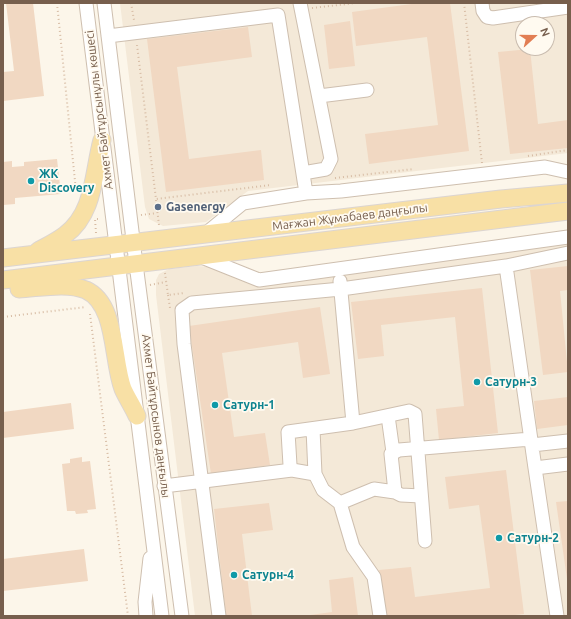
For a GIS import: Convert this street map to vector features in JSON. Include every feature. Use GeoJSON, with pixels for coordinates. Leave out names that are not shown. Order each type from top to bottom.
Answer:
{"type":"FeatureCollection","features":[{"type":"Feature","properties":{"kind":"main road"},"geometry":{"type":"LineString","coordinates":[[32,254],[66,235],[90,216],[96,162],[102,140]]}},
{"type":"Feature","properties":{"kind":"main road","name":"Мағжан Жұмабаев даңғылы"},"geometry":{"type":"LineString","coordinates":[[3,258],[501,199],[568,193]]}},
{"type":"Feature","properties":{"kind":"main road","name":"Мағжан Жұмабаев даңғылы"},"geometry":{"type":"LineString","coordinates":[[3,280],[568,211]]}},
{"type":"Feature","properties":{"kind":"main road"},"geometry":{"type":"LineString","coordinates":[[3,287],[15,289],[66,286],[85,290],[97,297],[106,311],[123,389],[137,416]]}},
{"type":"Feature","properties":{"kind":"street","name":"Ахмет Байтұрсынұлы көшесі"},"geometry":{"type":"LineString","coordinates":[[86,3],[112,218]]}},
{"type":"Feature","properties":{"kind":"street","name":"Ахмет Байтұрсынұлы көшесі"},"geometry":{"type":"LineString","coordinates":[[104,3],[130,216]]}},
{"type":"Feature","properties":{"kind":"street"},"geometry":{"type":"LineString","coordinates":[[482,3],[483,11],[487,17],[493,18],[568,7]]}},
{"type":"Feature","properties":{"kind":"street"},"geometry":{"type":"LineString","coordinates":[[301,6],[331,159],[326,169],[303,173]]}},
{"type":"Feature","properties":{"kind":"street"},"geometry":{"type":"LineString","coordinates":[[108,36],[278,14],[306,193]]}},
{"type":"Feature","properties":{"kind":"street"},"geometry":{"type":"LineString","coordinates":[[319,96],[367,90]]}},
{"type":"Feature","properties":{"kind":"street"},"geometry":{"type":"LineString","coordinates":[[204,235],[244,203],[306,193],[341,191],[483,168],[545,167],[568,172]]}},
{"type":"Feature","properties":{"kind":"street","name":"Ахмет Байтұрсынов даңғылы"},"geometry":{"type":"LineString","coordinates":[[130,216],[182,616]]}},
{"type":"Feature","properties":{"kind":"street","name":"Ахмет Байтұрсынов даңғылы"},"geometry":{"type":"LineString","coordinates":[[112,218],[162,616]]}},
{"type":"Feature","properties":{"kind":"street"},"geometry":{"type":"LineString","coordinates":[[199,256],[259,280],[568,237]]}},
{"type":"Feature","properties":{"kind":"street"},"geometry":{"type":"LineString","coordinates":[[219,616],[184,344],[182,310],[192,303],[341,289],[506,266],[568,253]]}},
{"type":"Feature","properties":{"kind":"street"},"geometry":{"type":"LineString","coordinates":[[506,266],[535,468],[560,614]]}},
{"type":"Feature","properties":{"kind":"street"},"geometry":{"type":"LineString","coordinates":[[339,270],[353,422]]}},
{"type":"Feature","properties":{"kind":"street"},"geometry":{"type":"LineString","coordinates":[[292,470],[290,465],[288,432],[410,411],[415,414],[425,541]]}},
{"type":"Feature","properties":{"kind":"street"},"geometry":{"type":"LineString","coordinates":[[388,416],[393,452],[391,454],[396,492]]}},
{"type":"Feature","properties":{"kind":"street"},"geometry":{"type":"LineString","coordinates":[[313,428],[315,474],[323,490],[340,503],[353,547],[374,577],[380,616]]}},
{"type":"Feature","properties":{"kind":"street"},"geometry":{"type":"LineString","coordinates":[[393,452],[398,450],[568,441]]}},
{"type":"Feature","properties":{"kind":"street"},"geometry":{"type":"LineString","coordinates":[[535,468],[568,464]]}},
{"type":"Feature","properties":{"kind":"street"},"geometry":{"type":"LineString","coordinates":[[164,486],[292,470],[315,474]]}},
{"type":"Feature","properties":{"kind":"street"},"geometry":{"type":"LineString","coordinates":[[340,503],[374,489],[396,492],[401,495],[421,496]]}},
{"type":"Feature","properties":{"kind":"street"},"geometry":{"type":"LineString","coordinates":[[146,616],[145,602],[152,534]]}},
{"type":"Feature","properties":{"kind":"path"},"geometry":{"type":"LineString","coordinates":[[57,3],[77,192]]}},
{"type":"Feature","properties":{"kind":"path"},"geometry":{"type":"LineString","coordinates":[[131,3],[160,239]]}},
{"type":"Feature","properties":{"kind":"path"},"geometry":{"type":"LineString","coordinates":[[301,6],[356,3]]}},
{"type":"Feature","properties":{"kind":"path"},"geometry":{"type":"LineString","coordinates":[[464,3],[483,168]]}},
{"type":"Feature","properties":{"kind":"path"},"geometry":{"type":"LineString","coordinates":[[474,162],[483,168]]}},
{"type":"Feature","properties":{"kind":"path"},"geometry":{"type":"LineString","coordinates":[[328,178],[420,168]]}},
{"type":"Feature","properties":{"kind":"path"},"geometry":{"type":"LineString","coordinates":[[156,199],[273,185]]}},
{"type":"Feature","properties":{"kind":"path"},"geometry":{"type":"LineString","coordinates":[[130,216],[157,213]]}},
{"type":"Feature","properties":{"kind":"path"},"geometry":{"type":"LineString","coordinates":[[98,246],[90,216],[112,218]]}},
{"type":"Feature","properties":{"kind":"path"},"geometry":{"type":"LineString","coordinates":[[139,286],[166,282]]}},
{"type":"Feature","properties":{"kind":"path"},"geometry":{"type":"LineString","coordinates":[[3,317],[89,306],[128,616]]}},
{"type":"Feature","properties":{"kind":"shaded area"},"geometry":{"type":"Polygon","coordinates":[[[120,3],[568,3],[568,153],[248,191],[206,222],[163,226],[149,219],[145,207],[120,3]]]}},
{"type":"Feature","properties":{"kind":"shaded area"},"geometry":{"type":"Polygon","coordinates":[[[568,243],[568,616],[195,616],[156,295],[156,280],[159,274],[169,269],[197,266],[212,267],[256,283],[568,243]]]}},
{"type":"Feature","properties":{"kind":"building"},"geometry":{"type":"Polygon","coordinates":[[[6,3],[33,3],[44,96],[3,101],[3,72],[14,71],[6,3]]]}},
{"type":"Feature","properties":{"kind":"building"},"geometry":{"type":"Polygon","coordinates":[[[419,3],[450,3],[469,151],[369,164],[365,134],[438,125],[427,37],[356,46],[352,12],[419,3]]]}},
{"type":"Feature","properties":{"kind":"building"},"geometry":{"type":"Polygon","coordinates":[[[350,21],[355,66],[329,69],[324,25],[350,21]]]}},
{"type":"Feature","properties":{"kind":"building"},"geometry":{"type":"Polygon","coordinates":[[[248,27],[252,57],[177,67],[189,159],[261,150],[264,180],[166,192],[147,39],[248,27]]]}},
{"type":"Feature","properties":{"kind":"building"},"geometry":{"type":"Polygon","coordinates":[[[515,50],[515,56],[531,56],[538,124],[568,120],[568,148],[510,154],[498,52],[515,50]]]}},
{"type":"Feature","properties":{"kind":"building","name":"ЖК Discovery"},"geometry":{"type":"Polygon","coordinates":[[[57,159],[61,194],[15,198],[15,204],[3,205],[3,162],[12,161],[12,167],[24,166],[24,162],[57,159]]]}},
{"type":"Feature","properties":{"kind":"building"},"geometry":{"type":"Polygon","coordinates":[[[568,266],[568,290],[560,291],[568,372],[543,375],[530,270],[568,266]]]}},
{"type":"Feature","properties":{"kind":"building","name":"Сатурн-3"},"geometry":{"type":"Polygon","coordinates":[[[482,288],[498,433],[439,440],[436,409],[464,406],[455,317],[381,325],[384,356],[358,359],[351,302],[482,288]]]}},
{"type":"Feature","properties":{"kind":"building","name":"Сатурн-1"},"geometry":{"type":"Polygon","coordinates":[[[320,307],[330,374],[303,378],[298,342],[222,353],[234,437],[265,433],[270,465],[211,474],[189,326],[320,307]]]}},
{"type":"Feature","properties":{"kind":"building"},"geometry":{"type":"Polygon","coordinates":[[[568,397],[568,425],[537,429],[534,401],[568,397]]]}},
{"type":"Feature","properties":{"kind":"building"},"geometry":{"type":"Polygon","coordinates":[[[71,403],[74,429],[3,438],[3,412],[71,403]]]}},
{"type":"Feature","properties":{"kind":"building"},"geometry":{"type":"Polygon","coordinates":[[[82,457],[82,462],[90,461],[96,509],[87,510],[88,513],[76,514],[75,511],[67,511],[62,464],[70,463],[70,459],[82,457]]]}},
{"type":"Feature","properties":{"kind":"building","name":"Сатурн-2"},"geometry":{"type":"Polygon","coordinates":[[[506,470],[524,614],[506,616],[385,616],[379,570],[411,567],[415,597],[490,588],[479,505],[449,509],[445,477],[506,470]]]}},
{"type":"Feature","properties":{"kind":"building"},"geometry":{"type":"Polygon","coordinates":[[[568,501],[568,579],[567,579],[556,502],[568,501]]]}},
{"type":"Feature","properties":{"kind":"building","name":"Сатурн-4"},"geometry":{"type":"Polygon","coordinates":[[[269,503],[273,530],[242,534],[252,616],[226,616],[214,509],[269,503]]]}},
{"type":"Feature","properties":{"kind":"building"},"geometry":{"type":"Polygon","coordinates":[[[84,549],[88,581],[3,591],[3,559],[84,549]]]}},
{"type":"Feature","properties":{"kind":"building","name":"Сатурн-4"},"geometry":{"type":"Polygon","coordinates":[[[353,577],[358,616],[303,616],[332,612],[329,580],[353,577]]]}},
{"type":"Feature","properties":{"kind":"place","name":"ЖК Discovery"},"geometry":{"type":"Point","coordinates":[31,181]}},
{"type":"Feature","properties":{"kind":"place","name":"Gasenergy"},"geometry":{"type":"Point","coordinates":[158,207]}},
{"type":"Feature","properties":{"kind":"place","name":"Сатурн-3"},"geometry":{"type":"Point","coordinates":[477,382]}},
{"type":"Feature","properties":{"kind":"place","name":"Сатурн-1"},"geometry":{"type":"Point","coordinates":[215,405]}},
{"type":"Feature","properties":{"kind":"place","name":"Сатурн-2"},"geometry":{"type":"Point","coordinates":[499,538]}},
{"type":"Feature","properties":{"kind":"place","name":"Сатурн-4"},"geometry":{"type":"Point","coordinates":[234,575]}}]}
